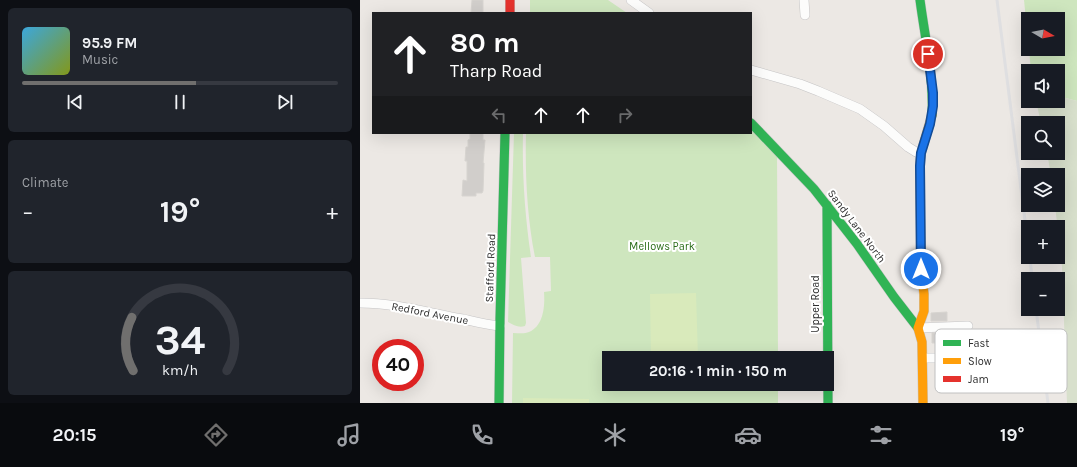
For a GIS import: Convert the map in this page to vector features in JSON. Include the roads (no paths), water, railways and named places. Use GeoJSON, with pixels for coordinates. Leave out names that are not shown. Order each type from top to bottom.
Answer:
{"type":"FeatureCollection","features":[{"type":"Feature","properties":{"kind":"street"},"geometry":{"type":"LineString","coordinates":[[510,0],[510,12]]}},
{"type":"Feature","properties":{"kind":"street"},"geometry":{"type":"LineString","coordinates":[[631,0],[648,12]]}},
{"type":"Feature","properties":{"kind":"street"},"geometry":{"type":"LineString","coordinates":[[804,0],[805,15]]}},
{"type":"Feature","properties":{"kind":"street"},"geometry":{"type":"LineString","coordinates":[[920,0],[933,99],[932,115],[921,153],[920,166],[921,269],[924,311],[918,328],[968,326]]}},
{"type":"Feature","properties":{"kind":"street"},"geometry":{"type":"LineString","coordinates":[[752,70],[806,86],[860,110],[884,126],[908,147],[921,153]]}},
{"type":"Feature","properties":{"kind":"street","name":"Sandy Lane North"},"geometry":{"type":"LineString","coordinates":[[752,124],[827,205],[918,328],[922,342],[923,403]]}},
{"type":"Feature","properties":{"kind":"street","name":"Stafford Road"},"geometry":{"type":"LineString","coordinates":[[499,403],[506,134]]}},
{"type":"Feature","properties":{"kind":"street","name":"Upper Road"},"geometry":{"type":"LineString","coordinates":[[827,205],[828,403]]}},
{"type":"Feature","properties":{"kind":"street","name":"Redford Avenue"},"geometry":{"type":"LineString","coordinates":[[360,303],[386,305],[500,326]]}},
{"type":"Feature","properties":{"kind":"street"},"geometry":{"type":"LineString","coordinates":[[923,358],[935,358]]}},
{"type":"Feature","properties":{"kind":"railway"},"geometry":{"type":"LineString","coordinates":[[997,0],[1025,220]]}},
{"type":"Feature","properties":{"kind":"railway"},"geometry":{"type":"LineString","coordinates":[[1031,264],[1031,272]]}},
{"type":"Feature","properties":{"kind":"railway"},"geometry":{"type":"LineString","coordinates":[[1037,316],[1039,329]]}},
{"type":"Feature","properties":{"kind":"railway"},"geometry":{"type":"LineString","coordinates":[[1047,393],[1048,403]]}},
{"type":"Feature","properties":{"kind":"park label","name":"Mellows Park"},"geometry":{"type":"Point","coordinates":[662,246]}}]}
